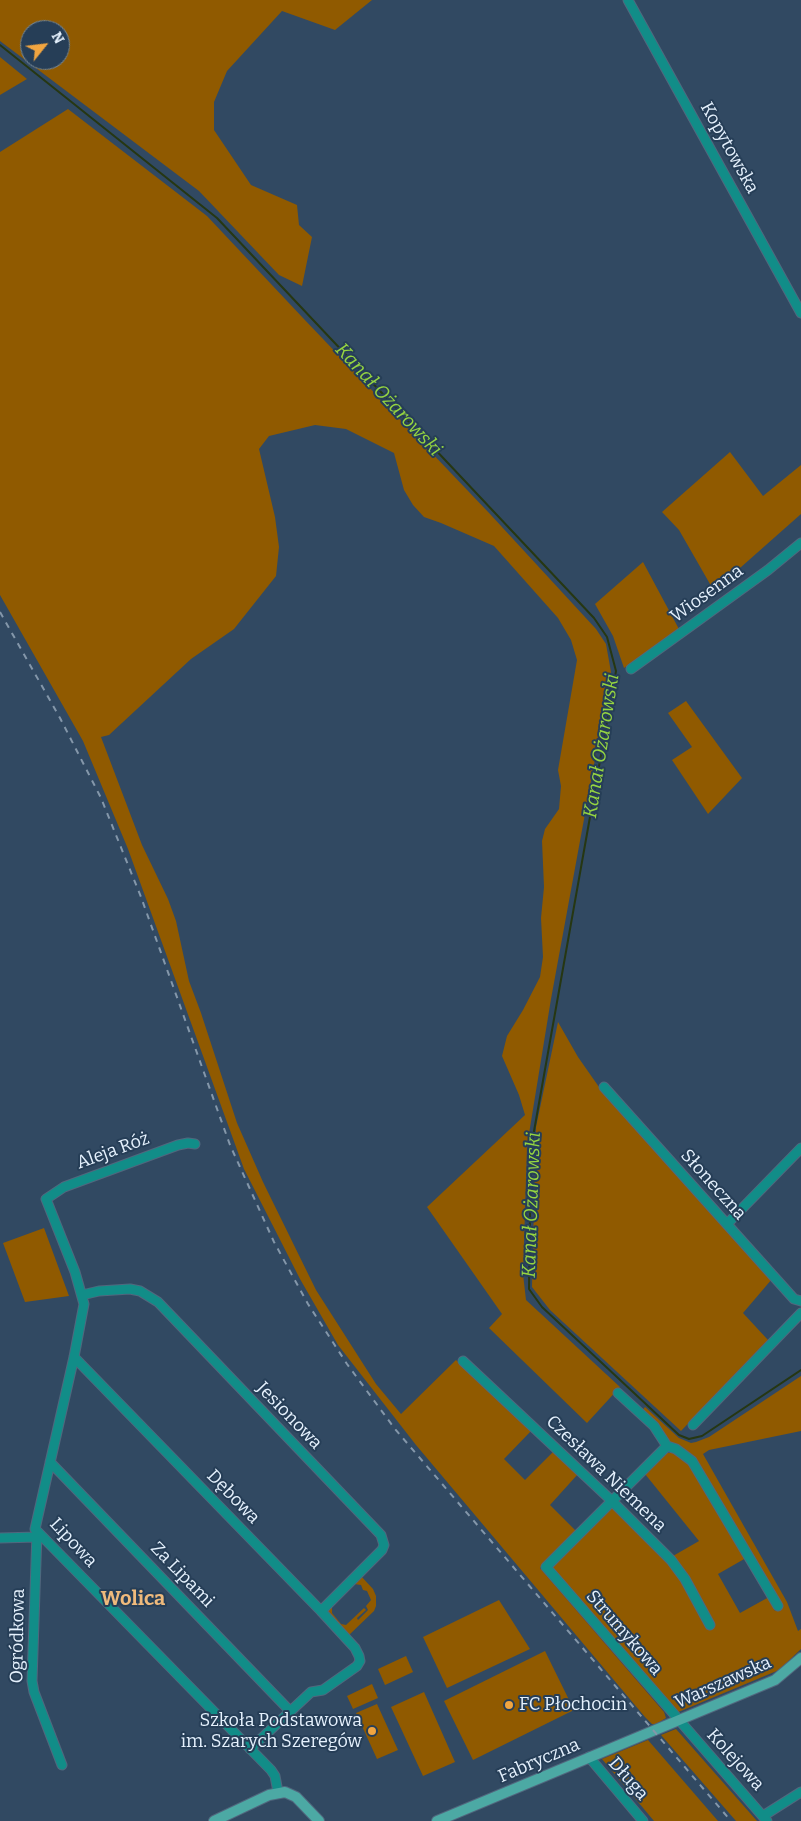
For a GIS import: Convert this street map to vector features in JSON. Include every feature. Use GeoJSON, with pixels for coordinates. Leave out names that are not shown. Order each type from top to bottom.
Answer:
{"type":"FeatureCollection","features":[{"type":"Feature","properties":{"kind":"main road","name":"Warszawska"},"geometry":{"type":"LineString","coordinates":[[653,1730],[775,1680],[801,1658]]}},
{"type":"Feature","properties":{"kind":"main road","name":"Fabryczna"},"geometry":{"type":"LineString","coordinates":[[437,1821],[653,1730]]}},
{"type":"Feature","properties":{"kind":"main road"},"geometry":{"type":"LineString","coordinates":[[214,1821],[278,1792],[285,1792],[296,1797],[319,1821]]}},
{"type":"Feature","properties":{"kind":"street","name":"Kopytowska"},"geometry":{"type":"LineString","coordinates":[[628,0],[801,312]]}},
{"type":"Feature","properties":{"kind":"street","name":"Wiosenna"},"geometry":{"type":"LineString","coordinates":[[631,669],[801,544]]}},
{"type":"Feature","properties":{"kind":"street","name":"Słoneczna"},"geometry":{"type":"LineString","coordinates":[[604,1087],[794,1299],[801,1301]]}},
{"type":"Feature","properties":{"kind":"street","name":"Aleja Róż"},"geometry":{"type":"LineString","coordinates":[[46,1199],[64,1187],[178,1146],[188,1143],[195,1144]]}},
{"type":"Feature","properties":{"kind":"street"},"geometry":{"type":"LineString","coordinates":[[727,1224],[801,1148]]}},
{"type":"Feature","properties":{"kind":"street","name":"Lipowa"},"geometry":{"type":"LineString","coordinates":[[46,1199],[84,1304],[74,1357],[35,1529],[37,1535],[141,1635],[272,1770],[278,1792]]}},
{"type":"Feature","properties":{"kind":"street","name":"Jesionowa"},"geometry":{"type":"LineString","coordinates":[[82,1295],[99,1291],[130,1289],[140,1291],[158,1302],[381,1535],[384,1545],[382,1550],[321,1611]]}},
{"type":"Feature","properties":{"kind":"street"},"geometry":{"type":"LineString","coordinates":[[693,1425],[801,1313]]}},
{"type":"Feature","properties":{"kind":"street","name":"Dębowa"},"geometry":{"type":"LineString","coordinates":[[74,1357],[355,1648],[359,1656],[359,1664],[323,1690],[311,1692],[290,1711]]}},
{"type":"Feature","properties":{"kind":"street","name":"Czesława Niemena"},"geometry":{"type":"LineString","coordinates":[[463,1361],[612,1501],[671,1560],[685,1579],[710,1625]]}},
{"type":"Feature","properties":{"kind":"street"},"geometry":{"type":"LineString","coordinates":[[618,1393],[654,1426],[667,1446],[676,1449],[692,1461],[778,1606]]}},
{"type":"Feature","properties":{"kind":"street"},"geometry":{"type":"LineString","coordinates":[[612,1501],[667,1446]]}},
{"type":"Feature","properties":{"kind":"street","name":"Za Lipami"},"geometry":{"type":"LineString","coordinates":[[50,1462],[290,1711]]}},
{"type":"Feature","properties":{"kind":"street","name":"Strumykowa"},"geometry":{"type":"LineString","coordinates":[[612,1501],[546,1567],[678,1721]]}},
{"type":"Feature","properties":{"kind":"street"},"geometry":{"type":"LineString","coordinates":[[0,1539],[37,1535]]}},
{"type":"Feature","properties":{"kind":"street","name":"Ogródkowa"},"geometry":{"type":"LineString","coordinates":[[37,1535],[32,1681],[34,1692],[62,1765]]}},
{"type":"Feature","properties":{"kind":"street"},"geometry":{"type":"LineString","coordinates":[[250,1749],[290,1711]]}},
{"type":"Feature","properties":{"kind":"street","name":"Kolejowa"},"geometry":{"type":"LineString","coordinates":[[678,1721],[765,1819]]}},
{"type":"Feature","properties":{"kind":"street","name":"Długa"},"geometry":{"type":"LineString","coordinates":[[589,1757],[643,1821]]}},
{"type":"Feature","properties":{"kind":"street"},"geometry":{"type":"LineString","coordinates":[[765,1819],[801,1792]]}},
{"type":"Feature","properties":{"kind":"shaded area"},"geometry":{"type":"Polygon","coordinates":[[[0,0],[372,0],[335,30],[282,11],[227,71],[214,102],[214,130],[251,185],[297,205],[299,225],[312,237],[302,286],[279,275],[199,191],[38,70],[70,70],[70,20],[20,20],[20,56],[0,41],[0,0]]]}},
{"type":"Feature","properties":{"kind":"shaded area"},"geometry":{"type":"Polygon","coordinates":[[[0,57],[27,79],[0,95],[0,57]]]}},
{"type":"Feature","properties":{"kind":"shaded area"},"geometry":{"type":"Polygon","coordinates":[[[68,109],[207,216],[490,514],[596,629],[606,644],[611,672],[551,999],[527,1146],[523,1274],[526,1300],[620,1387],[587,1423],[489,1328],[502,1314],[427,1207],[525,1115],[519,1095],[502,1056],[507,1036],[540,977],[543,957],[541,918],[544,887],[542,841],[545,829],[559,809],[561,786],[558,770],[577,660],[571,640],[558,618],[494,546],[424,517],[413,505],[404,490],[394,453],[346,429],[315,425],[269,436],[259,449],[275,517],[279,547],[276,576],[234,629],[191,659],[109,735],[101,737],[142,845],[168,899],[176,921],[189,981],[237,1123],[263,1182],[316,1290],[376,1384],[401,1414],[456,1360],[531,1431],[504,1459],[525,1480],[553,1452],[578,1474],[550,1505],[576,1531],[540,1568],[664,1712],[666,1718],[656,1724],[652,1724],[645,1717],[416,1445],[338,1345],[300,1279],[244,1169],[128,849],[83,741],[0,595],[0,152],[68,109]]]}},
{"type":"Feature","properties":{"kind":"shaded area"},"geometry":{"type":"Polygon","coordinates":[[[730,452],[763,496],[801,465],[801,514],[714,591],[679,530],[662,512],[730,452]]]}},
{"type":"Feature","properties":{"kind":"shaded area"},"geometry":{"type":"Polygon","coordinates":[[[643,562],[680,631],[624,668],[613,636],[595,604],[643,562]]]}},
{"type":"Feature","properties":{"kind":"shaded area"},"geometry":{"type":"Polygon","coordinates":[[[686,701],[742,778],[708,814],[672,760],[692,747],[668,713],[686,701]]]}},
{"type":"Feature","properties":{"kind":"shaded area"},"geometry":{"type":"Polygon","coordinates":[[[558,1022],[578,1057],[599,1087],[772,1279],[743,1313],[768,1340],[681,1431],[550,1310],[532,1287],[536,1127],[558,1022]]]}},
{"type":"Feature","properties":{"kind":"shaded area"},"geometry":{"type":"Polygon","coordinates":[[[44,1228],[69,1296],[25,1302],[3,1243],[44,1228]]]}},
{"type":"Feature","properties":{"kind":"shaded area"},"geometry":{"type":"Polygon","coordinates":[[[801,1376],[801,1431],[709,1450],[703,1454],[787,1602],[798,1631],[801,1629],[801,1649],[779,1670],[676,1713],[551,1568],[551,1563],[618,1500],[673,1556],[699,1541],[645,1474],[667,1453],[675,1453],[689,1465],[746,1558],[718,1574],[740,1613],[769,1597],[775,1611],[780,1607],[692,1458],[670,1444],[642,1411],[645,1407],[679,1438],[691,1443],[696,1442],[709,1437],[801,1376]]]}},
{"type":"Feature","properties":{"kind":"shaded area"},"geometry":{"type":"Polygon","coordinates":[[[360,1575],[373,1589],[376,1596],[376,1606],[374,1611],[348,1636],[328,1613],[327,1609],[332,1605],[332,1613],[341,1624],[346,1625],[364,1608],[366,1610],[357,1618],[358,1620],[368,1610],[366,1606],[371,1600],[367,1591],[363,1590],[361,1585],[354,1584],[360,1575]]]}},
{"type":"Feature","properties":{"kind":"shaded area"},"geometry":{"type":"Polygon","coordinates":[[[499,1600],[530,1649],[447,1688],[423,1637],[499,1600]]]}},
{"type":"Feature","properties":{"kind":"shaded area","name":"FC Płochocin"},"geometry":{"type":"Polygon","coordinates":[[[545,1651],[574,1710],[473,1760],[444,1701],[545,1651]]]}},
{"type":"Feature","properties":{"kind":"shaded area"},"geometry":{"type":"Polygon","coordinates":[[[406,1656],[413,1672],[385,1685],[378,1669],[406,1656]]]}},
{"type":"Feature","properties":{"kind":"shaded area"},"geometry":{"type":"Polygon","coordinates":[[[372,1684],[378,1698],[353,1709],[347,1696],[372,1684]]]}},
{"type":"Feature","properties":{"kind":"shaded area"},"geometry":{"type":"Polygon","coordinates":[[[424,1692],[455,1762],[423,1776],[391,1707],[424,1692]]]}},
{"type":"Feature","properties":{"kind":"shaded area"},"geometry":{"type":"Polygon","coordinates":[[[377,1704],[398,1750],[377,1759],[356,1713],[377,1704]]]}},
{"type":"Feature","properties":{"kind":"shaded area"},"geometry":{"type":"Polygon","coordinates":[[[676,1729],[757,1821],[736,1821],[661,1735],[676,1729]]]}},
{"type":"Feature","properties":{"kind":"shaded area"},"geometry":{"type":"Polygon","coordinates":[[[648,1740],[718,1821],[654,1821],[602,1759],[648,1740]]]}},
{"type":"Feature","properties":{"kind":"waterway","name":"Kanał Ożarowski"},"geometry":{"type":"LineString","coordinates":[[0,45],[217,218],[594,618],[607,637],[616,671],[531,1148],[529,1289],[542,1307],[679,1435],[689,1439],[702,1436],[801,1370]]}},
{"type":"Feature","properties":{"kind":"railway"},"geometry":{"type":"LineString","coordinates":[[0,612],[60,718],[101,798],[141,897],[230,1145],[274,1242],[308,1304],[347,1364],[395,1429],[731,1821]]}},
{"type":"Feature","properties":{"kind":"place","name":"FC Płochocin"},"geometry":{"type":"Point","coordinates":[509,1705]}},
{"type":"Feature","properties":{"kind":"place","name":"Szkoła Podstawowa im. Szarych Szeregów"},"geometry":{"type":"Point","coordinates":[372,1731]}},
{"type":"Feature","properties":{"kind":"district","name":"Wolica"},"geometry":{"type":"Point","coordinates":[133,1599]}}]}
